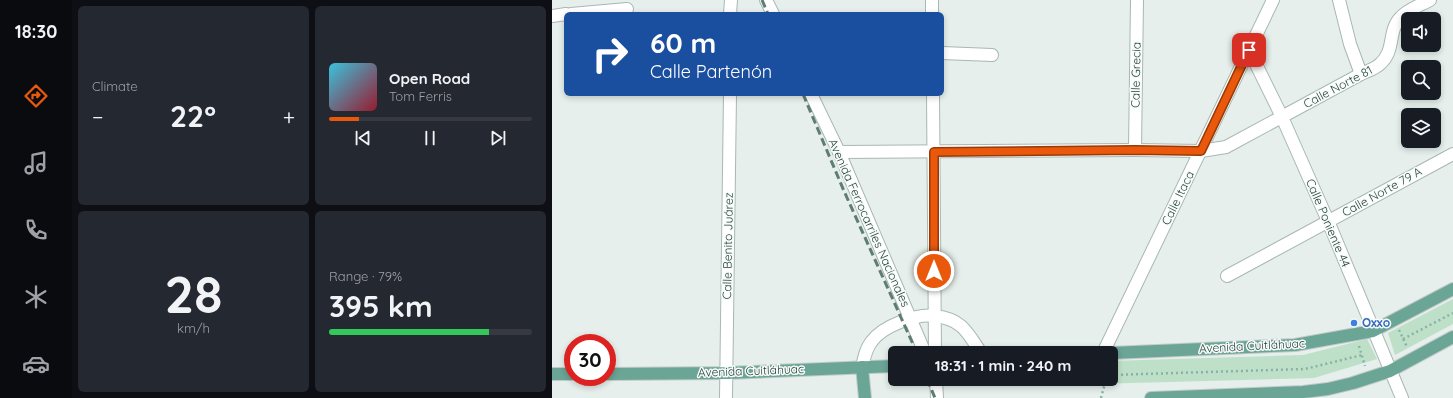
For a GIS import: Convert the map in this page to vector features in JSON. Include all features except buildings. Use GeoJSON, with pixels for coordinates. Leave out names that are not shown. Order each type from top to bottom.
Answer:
{"type":"FeatureCollection","features":[{"type":"Feature","properties":{"kind":"main road","name":"Avenida Cuitláhuac"},"geometry":{"type":"LineString","coordinates":[[1118,353],[1295,345],[1373,331],[1453,289]]}},
{"type":"Feature","properties":{"kind":"main road"},"geometry":{"type":"LineString","coordinates":[[1152,398],[1303,392],[1328,388],[1390,371],[1453,337]]}},
{"type":"Feature","properties":{"kind":"main road","name":"Avenida Cuitláhuac"},"geometry":{"type":"LineString","coordinates":[[616,374],[727,373],[888,366]]}},
{"type":"Feature","properties":{"kind":"main road"},"geometry":{"type":"LineString","coordinates":[[862,367],[865,398]]}},
{"type":"Feature","properties":{"kind":"main road"},"geometry":{"type":"LineString","coordinates":[[552,374],[564,374]]}},
{"type":"Feature","properties":{"kind":"street"},"geometry":{"type":"LineString","coordinates":[[730,0],[730,12]]}},
{"type":"Feature","properties":{"kind":"street"},"geometry":{"type":"LineString","coordinates":[[766,0],[772,12]]}},
{"type":"Feature","properties":{"kind":"street"},"geometry":{"type":"LineString","coordinates":[[932,0],[932,12]]}},
{"type":"Feature","properties":{"kind":"street","name":"Calle Grecia"},"geometry":{"type":"LineString","coordinates":[[1135,150],[1136,0]]}},
{"type":"Feature","properties":{"kind":"street","name":"Calle Itaca"},"geometry":{"type":"LineString","coordinates":[[1107,346],[1273,0]]}},
{"type":"Feature","properties":{"kind":"street"},"geometry":{"type":"LineString","coordinates":[[1339,0],[1350,44],[1361,74]]}},
{"type":"Feature","properties":{"kind":"street","name":"Calle Norte 81"},"geometry":{"type":"LineString","coordinates":[[839,152],[1201,151],[1226,147],[1361,74],[1379,66],[1386,58],[1390,49],[1394,26],[1401,17],[1430,0]]}},
{"type":"Feature","properties":{"kind":"street"},"geometry":{"type":"LineString","coordinates":[[593,12],[627,9]]}},
{"type":"Feature","properties":{"kind":"street"},"geometry":{"type":"LineString","coordinates":[[552,16],[564,14]]}},
{"type":"Feature","properties":{"kind":"street","name":"Calle Poniente 44"},"geometry":{"type":"LineString","coordinates":[[1249,50],[1282,117],[1328,221],[1402,398]]}},
{"type":"Feature","properties":{"kind":"street"},"geometry":{"type":"LineString","coordinates":[[944,52],[992,55]]}},
{"type":"Feature","properties":{"kind":"street","name":"Calle Benito Juárez"},"geometry":{"type":"LineString","coordinates":[[726,398],[730,96]]}},
{"type":"Feature","properties":{"kind":"street","name":"Avenida Ferrocarriles Nacionales"},"geometry":{"type":"LineString","coordinates":[[812,96],[839,152],[922,346]]}},
{"type":"Feature","properties":{"kind":"street"},"geometry":{"type":"LineString","coordinates":[[933,96],[934,346]]}},
{"type":"Feature","properties":{"kind":"street","name":"Calle Norte 79 A"},"geometry":{"type":"LineString","coordinates":[[1227,276],[1453,154]]}},
{"type":"Feature","properties":{"kind":"street"},"geometry":{"type":"LineString","coordinates":[[862,367],[866,352],[872,341],[880,333],[894,325],[910,319],[935,315],[949,319],[961,326],[976,346]]}},
{"type":"Feature","properties":{"kind":"street"},"geometry":{"type":"LineString","coordinates":[[936,386],[937,398]]}},
{"type":"Feature","properties":{"kind":"path"},"geometry":{"type":"LineString","coordinates":[[1403,339],[1453,313]]}},
{"type":"Feature","properties":{"kind":"path"},"geometry":{"type":"LineString","coordinates":[[1395,319],[1411,359]]}},
{"type":"Feature","properties":{"kind":"path"},"geometry":{"type":"LineString","coordinates":[[1356,334],[1369,378]]}},
{"type":"Feature","properties":{"kind":"path"},"geometry":{"type":"LineString","coordinates":[[1118,376],[1305,369],[1362,356]]}},
{"type":"Feature","properties":{"kind":"path"},"geometry":{"type":"LineString","coordinates":[[1101,398],[1104,386]]}},
{"type":"Feature","properties":{"kind":"green space"},"geometry":{"type":"Polygon","coordinates":[[[1453,299],[1453,324],[1395,355],[1388,333],[1453,299]]]}},
{"type":"Feature","properties":{"kind":"green space"},"geometry":{"type":"Polygon","coordinates":[[[1367,339],[1377,359],[1314,378],[1118,383],[1118,361],[1303,355],[1367,339]]]}},
{"type":"Feature","properties":{"kind":"railway"},"geometry":{"type":"LineString","coordinates":[[762,0],[767,12]]}},
{"type":"Feature","properties":{"kind":"railway"},"geometry":{"type":"LineString","coordinates":[[804,96],[844,191],[914,346]]}},
{"type":"Feature","properties":{"kind":"railway"},"geometry":{"type":"LineString","coordinates":[[930,386],[935,398]]}},
{"type":"Feature","properties":{"kind":"place","name":"Oxxo"},"geometry":{"type":"Point","coordinates":[1354,323]}},
{"type":"Feature","properties":{"kind":"route"},"geometry":{"type":"LineString","coordinates":[[934,271],[934,152],[1135,150],[1201,151],[1249,50]]}}]}
